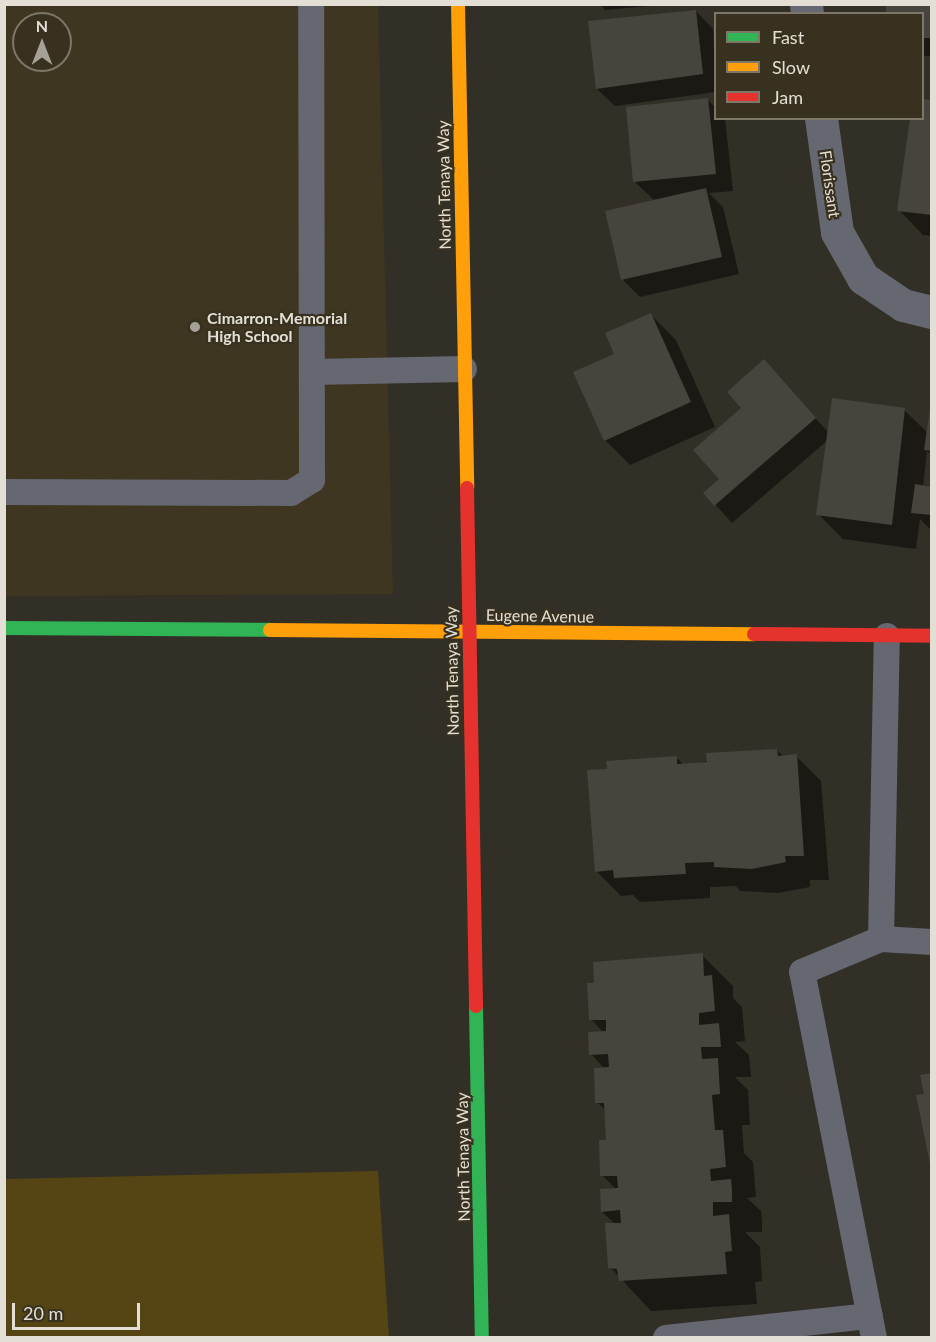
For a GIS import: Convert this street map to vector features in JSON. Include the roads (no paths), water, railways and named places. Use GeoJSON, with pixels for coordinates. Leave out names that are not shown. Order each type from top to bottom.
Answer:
{"type":"FeatureCollection","features":[{"type":"Feature","properties":{"kind":"main road","name":"North Tenaya Way"},"geometry":{"type":"LineString","coordinates":[[458,4],[467,632],[482,1338]]}},
{"type":"Feature","properties":{"kind":"main road","name":"Eugene Avenue"},"geometry":{"type":"LineString","coordinates":[[4,628],[932,636]]}},
{"type":"Feature","properties":{"kind":"street","name":"Florissant"},"geometry":{"type":"LineString","coordinates":[[821,120],[837,232],[863,278],[903,305],[932,312]]}},
{"type":"Feature","properties":{"kind":"lane"},"geometry":{"type":"LineString","coordinates":[[4,492],[291,494],[312,480],[310,4]]}},
{"type":"Feature","properties":{"kind":"lane"},"geometry":{"type":"LineString","coordinates":[[313,372],[464,369]]}},
{"type":"Feature","properties":{"kind":"lane"},"geometry":{"type":"LineString","coordinates":[[881,939],[887,636]]}},
{"type":"Feature","properties":{"kind":"lane"},"geometry":{"type":"LineString","coordinates":[[666,1338],[872,1327],[802,972],[881,939],[932,942]]}},
{"type":"Feature","properties":{"kind":"place","name":"Cimarron-Memorial High School"},"geometry":{"type":"Point","coordinates":[195,327]}}]}
